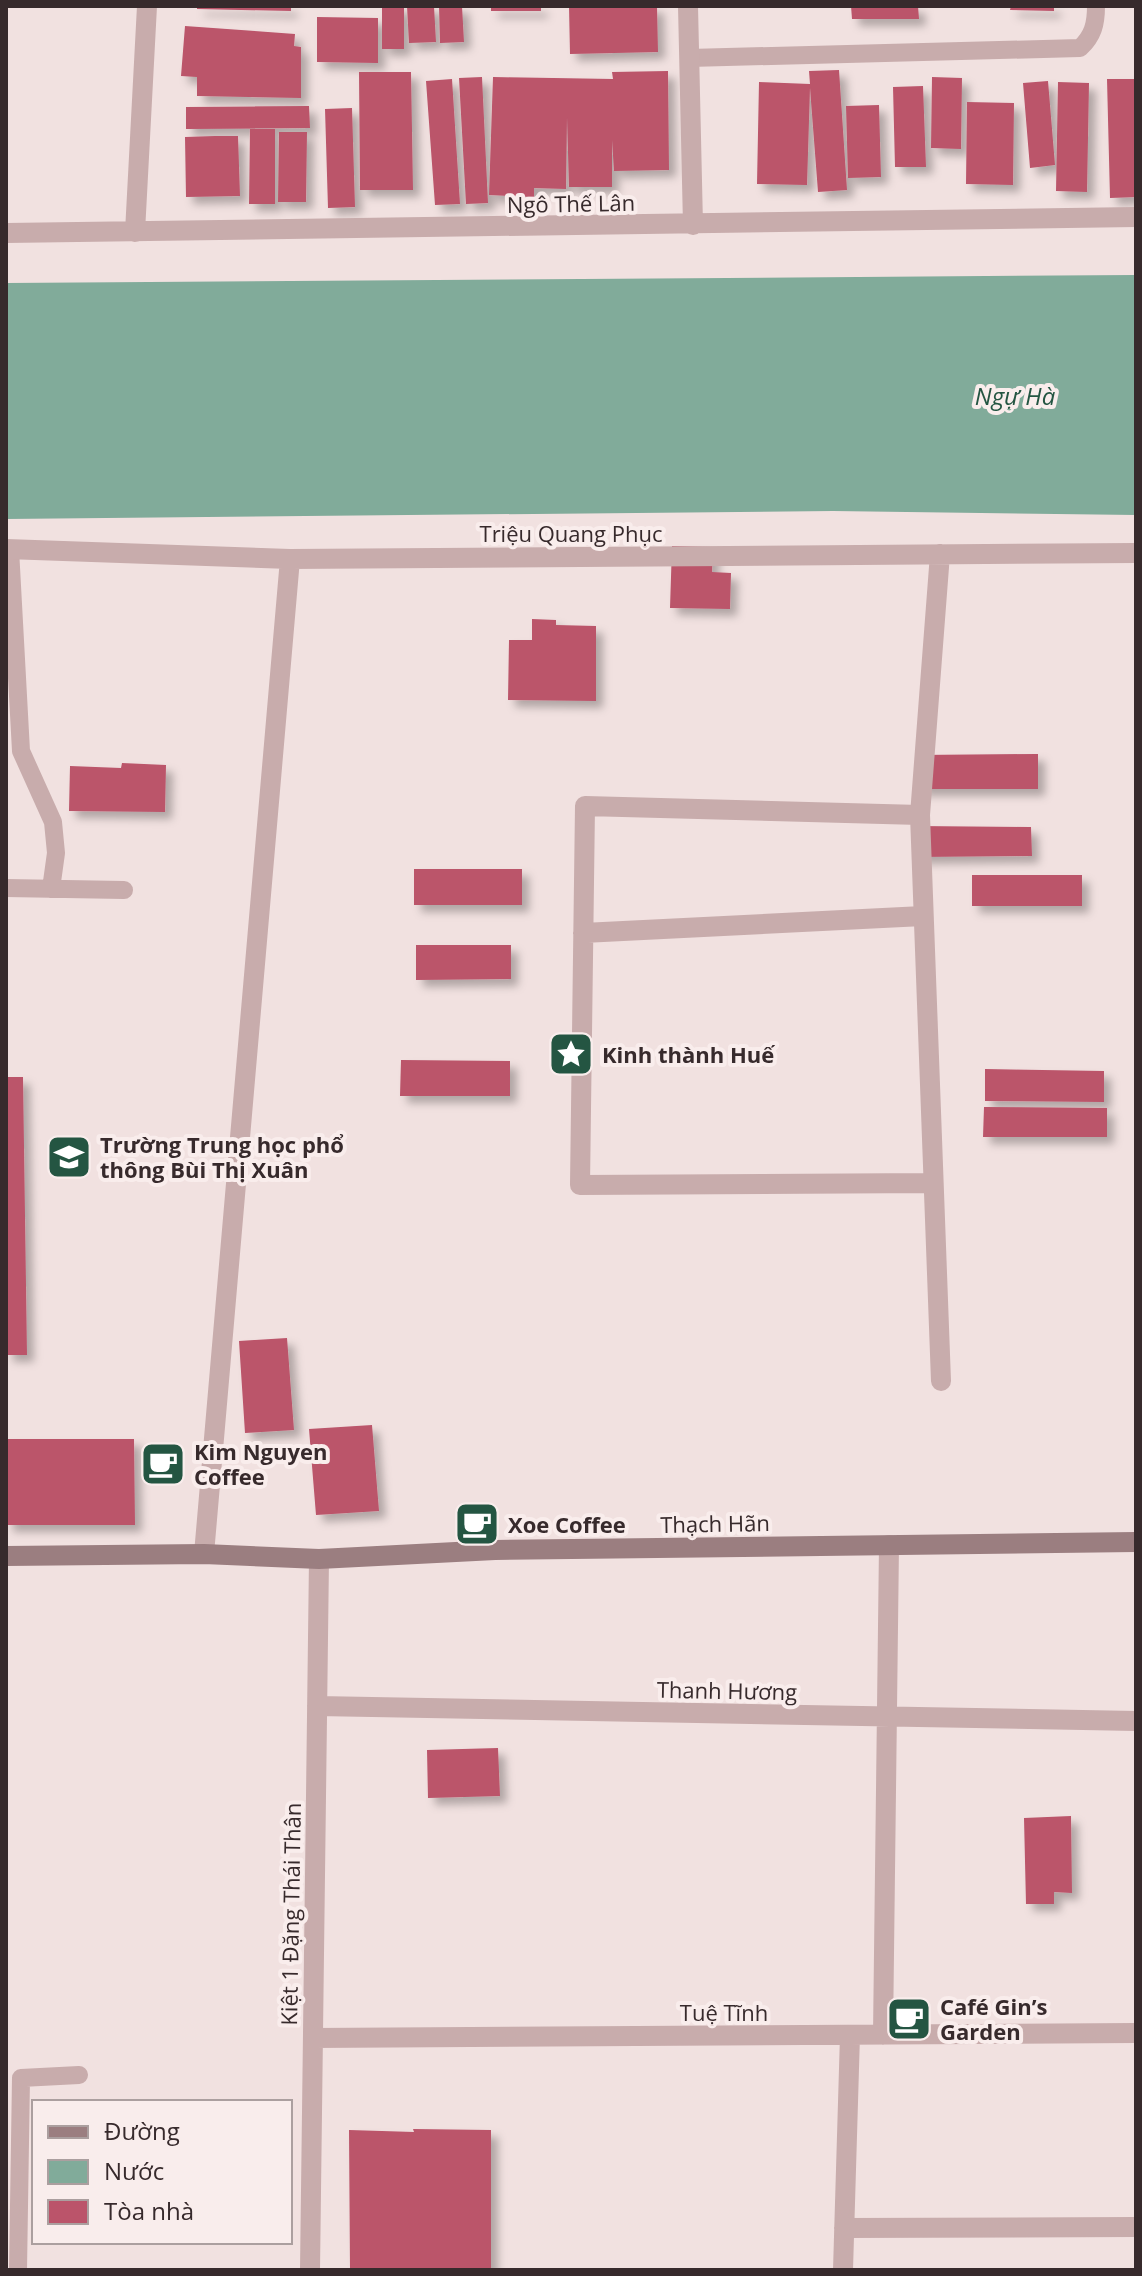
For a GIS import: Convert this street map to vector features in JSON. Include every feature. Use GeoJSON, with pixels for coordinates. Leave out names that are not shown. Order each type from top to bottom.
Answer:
{"type":"FeatureCollection","features":[{"type":"Feature","properties":{"kind":"street"},"geometry":{"type":"LineString","coordinates":[[135,232],[147,6]]}},
{"type":"Feature","properties":{"kind":"street"},"geometry":{"type":"LineString","coordinates":[[688,6],[693,225]]}},
{"type":"Feature","properties":{"kind":"street","name":"Ngô Thế Lân"},"geometry":{"type":"LineString","coordinates":[[6,233],[1136,217]]}},
{"type":"Feature","properties":{"kind":"street","name":"Triệu Quang Phục"},"geometry":{"type":"LineString","coordinates":[[8,549],[290,559],[1136,553]]}},
{"type":"Feature","properties":{"kind":"street"},"geometry":{"type":"LineString","coordinates":[[940,554],[920,815],[941,1381]]}},
{"type":"Feature","properties":{"kind":"street"},"geometry":{"type":"LineString","coordinates":[[204,1554],[290,559]]}},
{"type":"Feature","properties":{"kind":"street"},"geometry":{"type":"LineString","coordinates":[[920,815],[585,806],[580,1185],[932,1183]]}},
{"type":"Feature","properties":{"kind":"street"},"geometry":{"type":"LineString","coordinates":[[583,933],[923,916]]}},
{"type":"Feature","properties":{"kind":"street","name":"Thạch Hãn"},"geometry":{"type":"LineString","coordinates":[[6,1556],[204,1554],[319,1559],[495,1550],[1136,1542]]}},
{"type":"Feature","properties":{"kind":"street"},"geometry":{"type":"LineString","coordinates":[[883,2035],[889,1545]]}},
{"type":"Feature","properties":{"kind":"street","name":"Kiệt 1 Đặng Thái Thân"},"geometry":{"type":"LineString","coordinates":[[310,2270],[319,1559]]}},
{"type":"Feature","properties":{"kind":"street","name":"Thanh Hương"},"geometry":{"type":"LineString","coordinates":[[317,1706],[1136,1721]]}},
{"type":"Feature","properties":{"kind":"street","name":"Tuệ Tĩnh"},"geometry":{"type":"LineString","coordinates":[[313,2038],[1136,2033]]}},
{"type":"Feature","properties":{"kind":"street"},"geometry":{"type":"LineString","coordinates":[[843,2270],[850,2035]]}},
{"type":"Feature","properties":{"kind":"street"},"geometry":{"type":"LineString","coordinates":[[844,2228],[1136,2227]]}},
{"type":"Feature","properties":{"kind":"lane"},"geometry":{"type":"LineString","coordinates":[[689,58],[1080,48],[1090,39],[1096,21],[1096,6]]}},
{"type":"Feature","properties":{"kind":"lane"},"geometry":{"type":"LineString","coordinates":[[8,549],[21,751],[53,822],[56,853],[51,889]]}},
{"type":"Feature","properties":{"kind":"lane"},"geometry":{"type":"LineString","coordinates":[[6,888],[124,890]]}},
{"type":"Feature","properties":{"kind":"lane"},"geometry":{"type":"LineString","coordinates":[[18,2270],[21,2078],[79,2075]]}},
{"type":"Feature","properties":{"kind":"water","name":"Ngự Hà"},"geometry":{"type":"Polygon","coordinates":[[[1136,275],[1136,515],[833,511],[6,519],[6,283],[1136,275]]]}},
{"type":"Feature","properties":{"kind":"building"},"geometry":{"type":"Polygon","coordinates":[[[197,6],[291,6],[291,11],[197,9],[197,6]]]}},
{"type":"Feature","properties":{"kind":"building"},"geometry":{"type":"Polygon","coordinates":[[[382,6],[404,6],[404,49],[382,49],[382,6]]]}},
{"type":"Feature","properties":{"kind":"building"},"geometry":{"type":"Polygon","coordinates":[[[407,6],[434,6],[436,42],[409,43],[407,6]]]}},
{"type":"Feature","properties":{"kind":"building"},"geometry":{"type":"Polygon","coordinates":[[[439,6],[462,6],[464,42],[440,43],[439,6]]]}},
{"type":"Feature","properties":{"kind":"building"},"geometry":{"type":"Polygon","coordinates":[[[491,6],[541,6],[541,11],[491,11],[491,6]]]}},
{"type":"Feature","properties":{"kind":"building"},"geometry":{"type":"Polygon","coordinates":[[[569,6],[657,6],[658,52],[570,54],[569,6]]]}},
{"type":"Feature","properties":{"kind":"building"},"geometry":{"type":"Polygon","coordinates":[[[851,6],[918,6],[919,19],[852,19],[851,6]]]}},
{"type":"Feature","properties":{"kind":"building"},"geometry":{"type":"Polygon","coordinates":[[[1011,6],[1054,6],[1054,11],[1010,10],[1011,6]]]}},
{"type":"Feature","properties":{"kind":"building"},"geometry":{"type":"Polygon","coordinates":[[[317,17],[378,18],[378,63],[317,62],[317,17]]]}},
{"type":"Feature","properties":{"kind":"building"},"geometry":{"type":"Polygon","coordinates":[[[185,26],[295,34],[294,46],[301,47],[301,98],[197,96],[197,77],[181,76],[185,26]]]}},
{"type":"Feature","properties":{"kind":"building"},"geometry":{"type":"Polygon","coordinates":[[[839,70],[847,190],[818,192],[810,88],[807,185],[757,184],[759,82],[810,84],[809,71],[839,70]]]}},
{"type":"Feature","properties":{"kind":"building"},"geometry":{"type":"Polygon","coordinates":[[[668,71],[669,170],[614,171],[612,140],[612,187],[569,187],[567,117],[566,189],[534,188],[534,197],[489,195],[493,77],[613,79],[612,72],[668,71]]]}},
{"type":"Feature","properties":{"kind":"building"},"geometry":{"type":"Polygon","coordinates":[[[359,72],[411,72],[413,190],[360,190],[359,72]]]}},
{"type":"Feature","properties":{"kind":"building"},"geometry":{"type":"Polygon","coordinates":[[[482,77],[488,203],[466,204],[459,78],[482,77]]]}},
{"type":"Feature","properties":{"kind":"building"},"geometry":{"type":"Polygon","coordinates":[[[932,77],[962,78],[961,149],[931,148],[932,77]]]}},
{"type":"Feature","properties":{"kind":"building"},"geometry":{"type":"Polygon","coordinates":[[[452,79],[460,204],[435,205],[426,81],[452,79]]]}},
{"type":"Feature","properties":{"kind":"building"},"geometry":{"type":"Polygon","coordinates":[[[1107,79],[1135,79],[1136,197],[1110,198],[1107,79]]]}},
{"type":"Feature","properties":{"kind":"building"},"geometry":{"type":"Polygon","coordinates":[[[1048,81],[1055,165],[1030,168],[1023,83],[1048,81]]]}},
{"type":"Feature","properties":{"kind":"building"},"geometry":{"type":"Polygon","coordinates":[[[1058,82],[1089,83],[1087,192],[1056,191],[1058,82]]]}},
{"type":"Feature","properties":{"kind":"building"},"geometry":{"type":"Polygon","coordinates":[[[923,86],[926,167],[895,167],[893,87],[923,86]]]}},
{"type":"Feature","properties":{"kind":"building"},"geometry":{"type":"Polygon","coordinates":[[[967,102],[1014,103],[1013,185],[966,184],[967,102]]]}},
{"type":"Feature","properties":{"kind":"building"},"geometry":{"type":"Polygon","coordinates":[[[879,105],[881,177],[848,178],[846,106],[879,105]]]}},
{"type":"Feature","properties":{"kind":"building"},"geometry":{"type":"Polygon","coordinates":[[[309,106],[310,128],[186,129],[186,107],[309,106]]]}},
{"type":"Feature","properties":{"kind":"building"},"geometry":{"type":"Polygon","coordinates":[[[352,108],[355,207],[328,208],[325,109],[352,108]]]}},
{"type":"Feature","properties":{"kind":"building"},"geometry":{"type":"Polygon","coordinates":[[[250,129],[275,129],[275,204],[249,204],[250,129]]]}},
{"type":"Feature","properties":{"kind":"building"},"geometry":{"type":"Polygon","coordinates":[[[279,132],[307,132],[306,202],[278,202],[279,132]]]}},
{"type":"Feature","properties":{"kind":"building"},"geometry":{"type":"Polygon","coordinates":[[[238,136],[240,196],[186,197],[185,137],[238,136]]]}},
{"type":"Feature","properties":{"kind":"building"},"geometry":{"type":"Polygon","coordinates":[[[672,546],[713,547],[712,572],[731,573],[730,609],[670,608],[672,546]]]}},
{"type":"Feature","properties":{"kind":"building"},"geometry":{"type":"Polygon","coordinates":[[[532,619],[556,620],[556,625],[596,626],[596,701],[508,700],[509,640],[532,640],[532,619]]]}},
{"type":"Feature","properties":{"kind":"building"},"geometry":{"type":"Polygon","coordinates":[[[1038,754],[1038,789],[918,789],[917,755],[1038,754]]]}},
{"type":"Feature","properties":{"kind":"building"},"geometry":{"type":"Polygon","coordinates":[[[122,763],[166,765],[165,812],[69,811],[70,766],[121,768],[122,763]]]}},
{"type":"Feature","properties":{"kind":"building"},"geometry":{"type":"Polygon","coordinates":[[[916,826],[1031,827],[1032,856],[916,857],[916,826]]]}},
{"type":"Feature","properties":{"kind":"building"},"geometry":{"type":"Polygon","coordinates":[[[414,869],[522,869],[522,905],[414,905],[414,869]]]}},
{"type":"Feature","properties":{"kind":"building"},"geometry":{"type":"Polygon","coordinates":[[[972,875],[1082,875],[1082,906],[972,906],[972,875]]]}},
{"type":"Feature","properties":{"kind":"building"},"geometry":{"type":"Polygon","coordinates":[[[416,945],[511,945],[511,979],[416,980],[416,945]]]}},
{"type":"Feature","properties":{"kind":"building"},"geometry":{"type":"Polygon","coordinates":[[[401,1060],[510,1061],[510,1096],[400,1096],[401,1060]]]}},
{"type":"Feature","properties":{"kind":"building"},"geometry":{"type":"Polygon","coordinates":[[[985,1069],[1104,1071],[1104,1102],[985,1101],[985,1069]]]}},
{"type":"Feature","properties":{"kind":"building"},"geometry":{"type":"Polygon","coordinates":[[[6,1077],[23,1077],[27,1355],[6,1355],[6,1077]]]}},
{"type":"Feature","properties":{"kind":"building"},"geometry":{"type":"Polygon","coordinates":[[[984,1107],[1107,1108],[1107,1137],[983,1137],[984,1107]]]}},
{"type":"Feature","properties":{"kind":"building"},"geometry":{"type":"Polygon","coordinates":[[[287,1338],[294,1430],[245,1433],[239,1341],[287,1338]]]}},
{"type":"Feature","properties":{"kind":"building"},"geometry":{"type":"Polygon","coordinates":[[[372,1425],[379,1511],[316,1515],[309,1429],[372,1425]]]}},
{"type":"Feature","properties":{"kind":"building"},"geometry":{"type":"Polygon","coordinates":[[[6,1439],[134,1439],[135,1525],[6,1525],[6,1439]]]}},
{"type":"Feature","properties":{"kind":"building"},"geometry":{"type":"Polygon","coordinates":[[[498,1748],[500,1796],[428,1798],[427,1750],[498,1748]]]}},
{"type":"Feature","properties":{"kind":"building"},"geometry":{"type":"Polygon","coordinates":[[[1071,1816],[1072,1893],[1054,1892],[1054,1904],[1026,1904],[1024,1818],[1071,1816]]]}},
{"type":"Feature","properties":{"kind":"building"},"geometry":{"type":"Polygon","coordinates":[[[413,2129],[491,2130],[491,2270],[350,2270],[349,2130],[414,2132],[413,2129]]]}},
{"type":"Feature","properties":{"kind":"place","name":"Kinh thành Huế"},"geometry":{"type":"Point","coordinates":[571,1054]}},
{"type":"Feature","properties":{"kind":"place","name":"Trường Trung học phổ thông Bùi Thị Xuân"},"geometry":{"type":"Point","coordinates":[69,1157]}},
{"type":"Feature","properties":{"kind":"place","name":"Kim Nguyen Coffee"},"geometry":{"type":"Point","coordinates":[163,1464]}},
{"type":"Feature","properties":{"kind":"place","name":"Xoe Coffee"},"geometry":{"type":"Point","coordinates":[477,1524]}},
{"type":"Feature","properties":{"kind":"place","name":"Café Gin’s Garden"},"geometry":{"type":"Point","coordinates":[909,2019]}}]}
